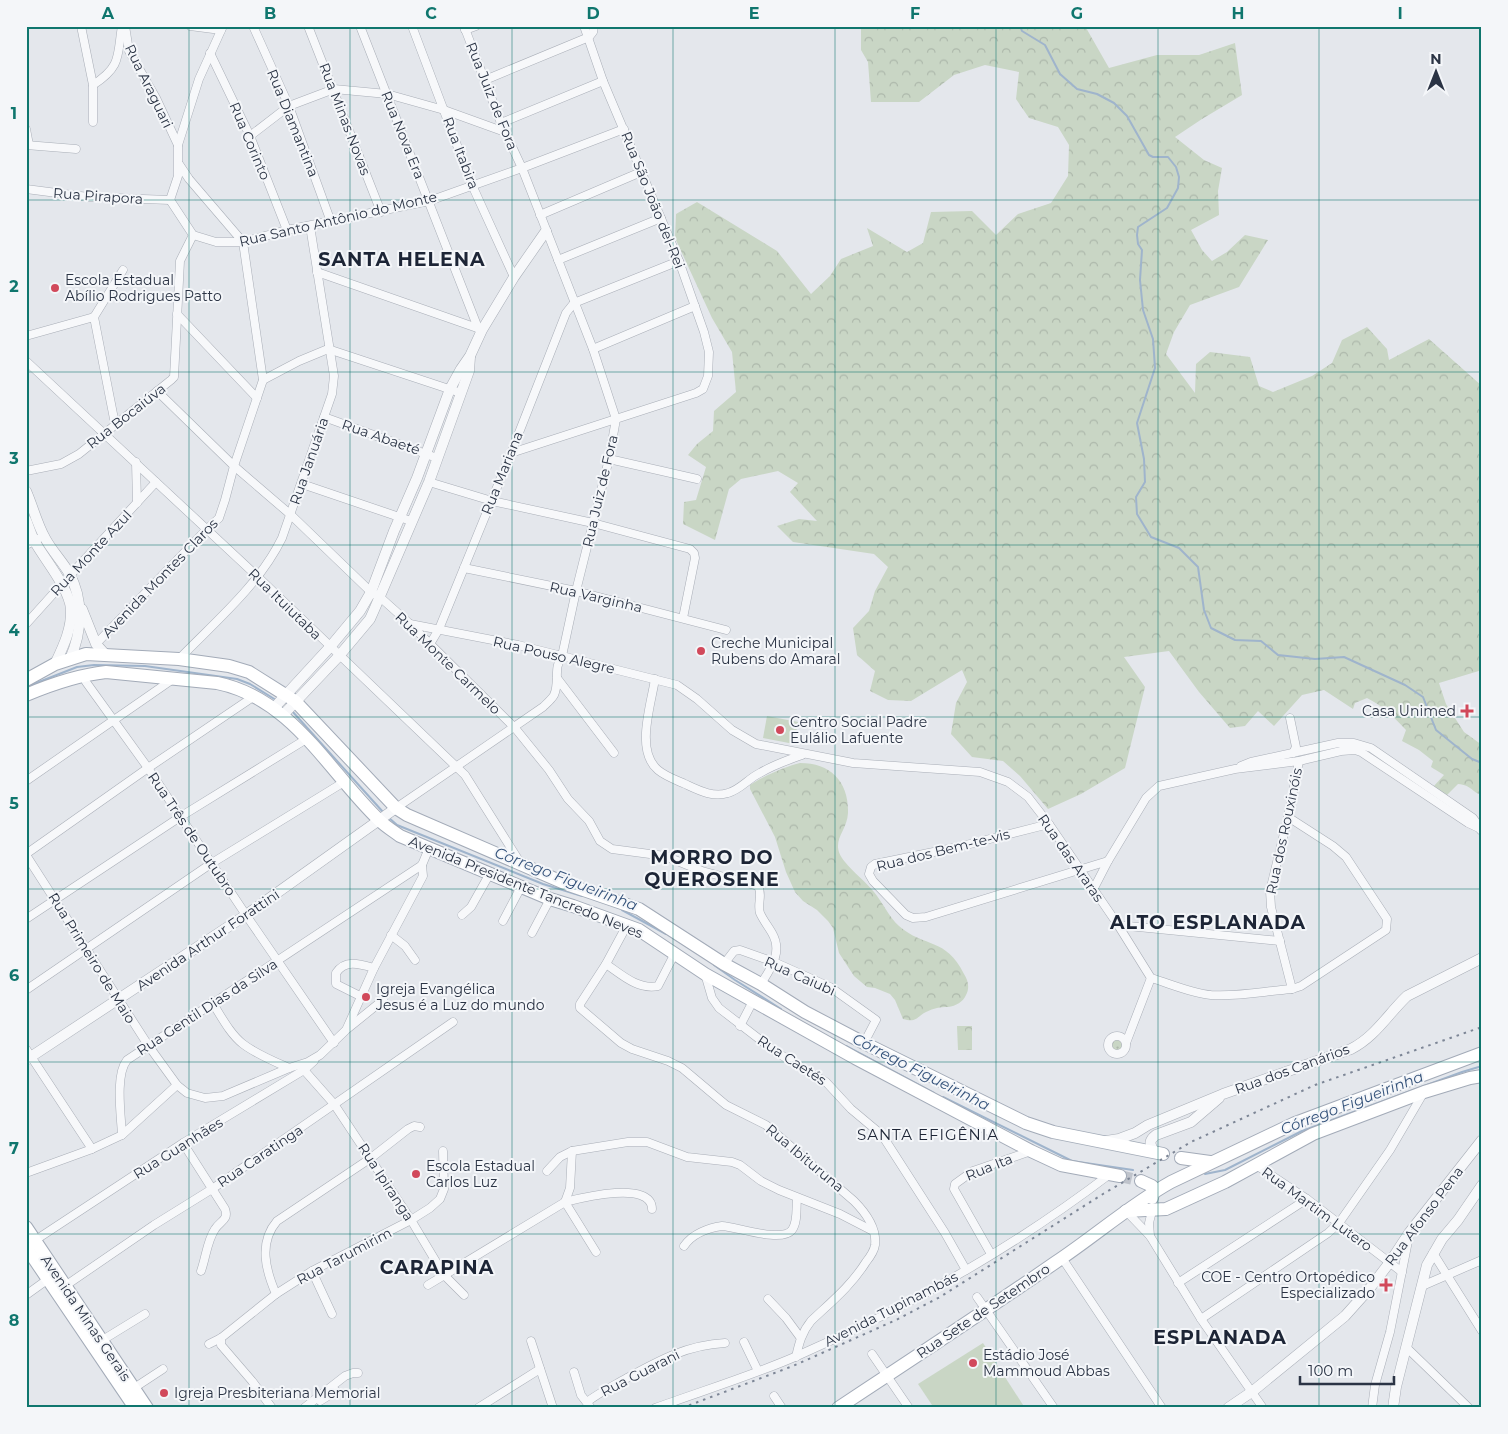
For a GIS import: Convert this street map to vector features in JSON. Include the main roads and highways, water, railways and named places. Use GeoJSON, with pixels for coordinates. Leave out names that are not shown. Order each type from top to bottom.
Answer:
{"type":"FeatureCollection","features":[{"type":"Feature","properties":{"kind":"main road","name":"Avenida Presidente Tancredo Neves"},"geometry":{"type":"LineString","coordinates":[[26,680],[55,664],[86,654],[180,659],[229,666],[250,672],[291,698],[387,815],[400,836],[521,888],[627,924],[705,974],[855,1058],[1031,1151],[1061,1164],[1115,1175]]}},
{"type":"Feature","properties":{"kind":"main road","name":"Avenida Presidente Tancredo Neves"},"geometry":{"type":"LineString","coordinates":[[26,695],[63,680],[106,672],[230,686],[278,712],[308,738],[344,782],[387,815],[426,825],[569,885],[639,909],[724,964],[761,984],[805,1012],[1026,1122],[1053,1132],[1159,1153]]}},
{"type":"Feature","properties":{"kind":"main road"},"geometry":{"type":"LineString","coordinates":[[855,1058],[864,1043]]}},
{"type":"Feature","properties":{"kind":"main road","name":"Rua Sete de Setembro"},"geometry":{"type":"LineString","coordinates":[[1126,1211],[1166,1209],[1225,1182],[1256,1165],[1310,1127],[1481,1053]]}},
{"type":"Feature","properties":{"kind":"main road","name":"Rua Sete de Setembro"},"geometry":{"type":"LineString","coordinates":[[838,1408],[986,1310],[1126,1211],[1171,1182],[1210,1162],[1310,1127],[1482,1076]]}},
{"type":"Feature","properties":{"kind":"main road"},"geometry":{"type":"LineString","coordinates":[[1181,1158],[1210,1162]]}},
{"type":"Feature","properties":{"kind":"main road"},"geometry":{"type":"LineString","coordinates":[[1141,1181],[1150,1184],[1154,1192],[1152,1200],[1155,1205],[1166,1209]]}},
{"type":"Feature","properties":{"kind":"main road"},"geometry":{"type":"LineString","coordinates":[[1171,1182],[1181,1189],[1184,1197],[1182,1201]]}},
{"type":"Feature","properties":{"kind":"main road","name":"Avenida Minas Gerais"},"geometry":{"type":"LineString","coordinates":[[26,1227],[30,1244],[130,1391],[147,1408]]}},
{"type":"Feature","properties":{"kind":"main road","name":"Avenida Minas Gerais"},"geometry":{"type":"LineString","coordinates":[[52,1276],[65,1286],[101,1341],[130,1391],[135,1408]]}},
{"type":"Feature","properties":{"kind":"waterway"},"geometry":{"type":"LineString","coordinates":[[1020,26],[1022,31],[1045,45],[1060,74],[1077,89],[1097,94],[1114,103],[1127,116],[1149,155],[1153,157],[1168,157],[1176,167],[1179,177],[1178,188],[1167,208],[1138,227],[1137,235],[1138,244],[1142,250],[1140,280],[1143,310],[1153,339],[1155,368],[1137,423],[1144,459],[1145,482],[1136,497],[1137,514],[1151,537],[1179,548],[1198,567],[1204,610],[1211,628],[1235,640],[1261,641],[1278,655],[1315,659],[1344,657],[1405,685],[1423,697],[1436,730],[1472,759],[1482,763]]}},
{"type":"Feature","properties":{"kind":"waterway","name":"Córrego Figueirinha"},"geometry":{"type":"LineString","coordinates":[[26,687],[77,667],[94,665],[145,666],[237,679],[250,684],[276,700]]}},
{"type":"Feature","properties":{"kind":"waterway","name":"Córrego Figueirinha"},"geometry":{"type":"LineString","coordinates":[[292,711],[383,812]]}},
{"type":"Feature","properties":{"kind":"waterway","name":"Córrego Figueirinha"},"geometry":{"type":"LineString","coordinates":[[388,817],[397,825],[543,884],[582,896]]}},
{"type":"Feature","properties":{"kind":"waterway","name":"Córrego Figueirinha"},"geometry":{"type":"LineString","coordinates":[[622,910],[666,934]]}},
{"type":"Feature","properties":{"kind":"waterway","name":"Córrego Figueirinha"},"geometry":{"type":"LineString","coordinates":[[714,965],[781,1009]]}},
{"type":"Feature","properties":{"kind":"waterway","name":"Córrego Figueirinha"},"geometry":{"type":"LineString","coordinates":[[846,1046],[934,1093]]}},
{"type":"Feature","properties":{"kind":"waterway","name":"Córrego Figueirinha"},"geometry":{"type":"LineString","coordinates":[[1205,1174],[1225,1170],[1302,1131],[1482,1066]]}},
{"type":"Feature","properties":{"kind":"waterway","name":"Córrego Figueirinha"},"geometry":{"type":"LineString","coordinates":[[943,1097],[1072,1161],[1133,1170]]}},
{"type":"Feature","properties":{"kind":"tunnel"},"geometry":{"type":"LineString","coordinates":[[1120,1176],[1141,1181]]}},
{"type":"Feature","properties":{"kind":"railway"},"geometry":{"type":"LineString","coordinates":[[682,1408],[793,1366],[896,1320],[940,1297],[1103,1194],[1191,1142],[1315,1085],[1482,1027]]}},
{"type":"Feature","properties":{"kind":"place","name":"Escola Estadual Abílio Rodrigues Patto"},"geometry":{"type":"Point","coordinates":[55,288]}},
{"type":"Feature","properties":{"kind":"place","name":"Creche Municipal Rubens do Amaral"},"geometry":{"type":"Point","coordinates":[701,651]}},
{"type":"Feature","properties":{"kind":"place","name":"Casa Unimed"},"geometry":{"type":"Point","coordinates":[1467,711]}},
{"type":"Feature","properties":{"kind":"place","name":"Centro Social Padre Eulálio Lafuente"},"geometry":{"type":"Point","coordinates":[780,730]}},
{"type":"Feature","properties":{"kind":"place","name":"Igreja Evangélica Jesus é a Luz do mundo"},"geometry":{"type":"Point","coordinates":[366,997]}},
{"type":"Feature","properties":{"kind":"place","name":"Escola Estadual Carlos Luz"},"geometry":{"type":"Point","coordinates":[416,1174]}},
{"type":"Feature","properties":{"kind":"place","name":"COE - Centro Ortopédico Especializado"},"geometry":{"type":"Point","coordinates":[1386,1285]}},
{"type":"Feature","properties":{"kind":"place","name":"Estádio José Mammoud Abbas"},"geometry":{"type":"Point","coordinates":[973,1363]}},
{"type":"Feature","properties":{"kind":"place","name":"Igreja Presbiteriana Memorial"},"geometry":{"type":"Point","coordinates":[164,1393]}},
{"type":"Feature","properties":{"kind":"district","name":"SANTA HELENA"},"geometry":{"type":"Point","coordinates":[402,259]}},
{"type":"Feature","properties":{"kind":"district","name":"MORRO DO QUEROSENE"},"geometry":{"type":"Point","coordinates":[712,868]}},
{"type":"Feature","properties":{"kind":"district","name":"ALTO ESPLANADA"},"geometry":{"type":"Point","coordinates":[1208,922]}},
{"type":"Feature","properties":{"kind":"district","name":"SANTA EFIGÊNIA"},"geometry":{"type":"Point","coordinates":[928,1135]}},
{"type":"Feature","properties":{"kind":"district","name":"CARAPINA"},"geometry":{"type":"Point","coordinates":[437,1267]}},
{"type":"Feature","properties":{"kind":"district","name":"ESPLANADA"},"geometry":{"type":"Point","coordinates":[1220,1337]}}]}
